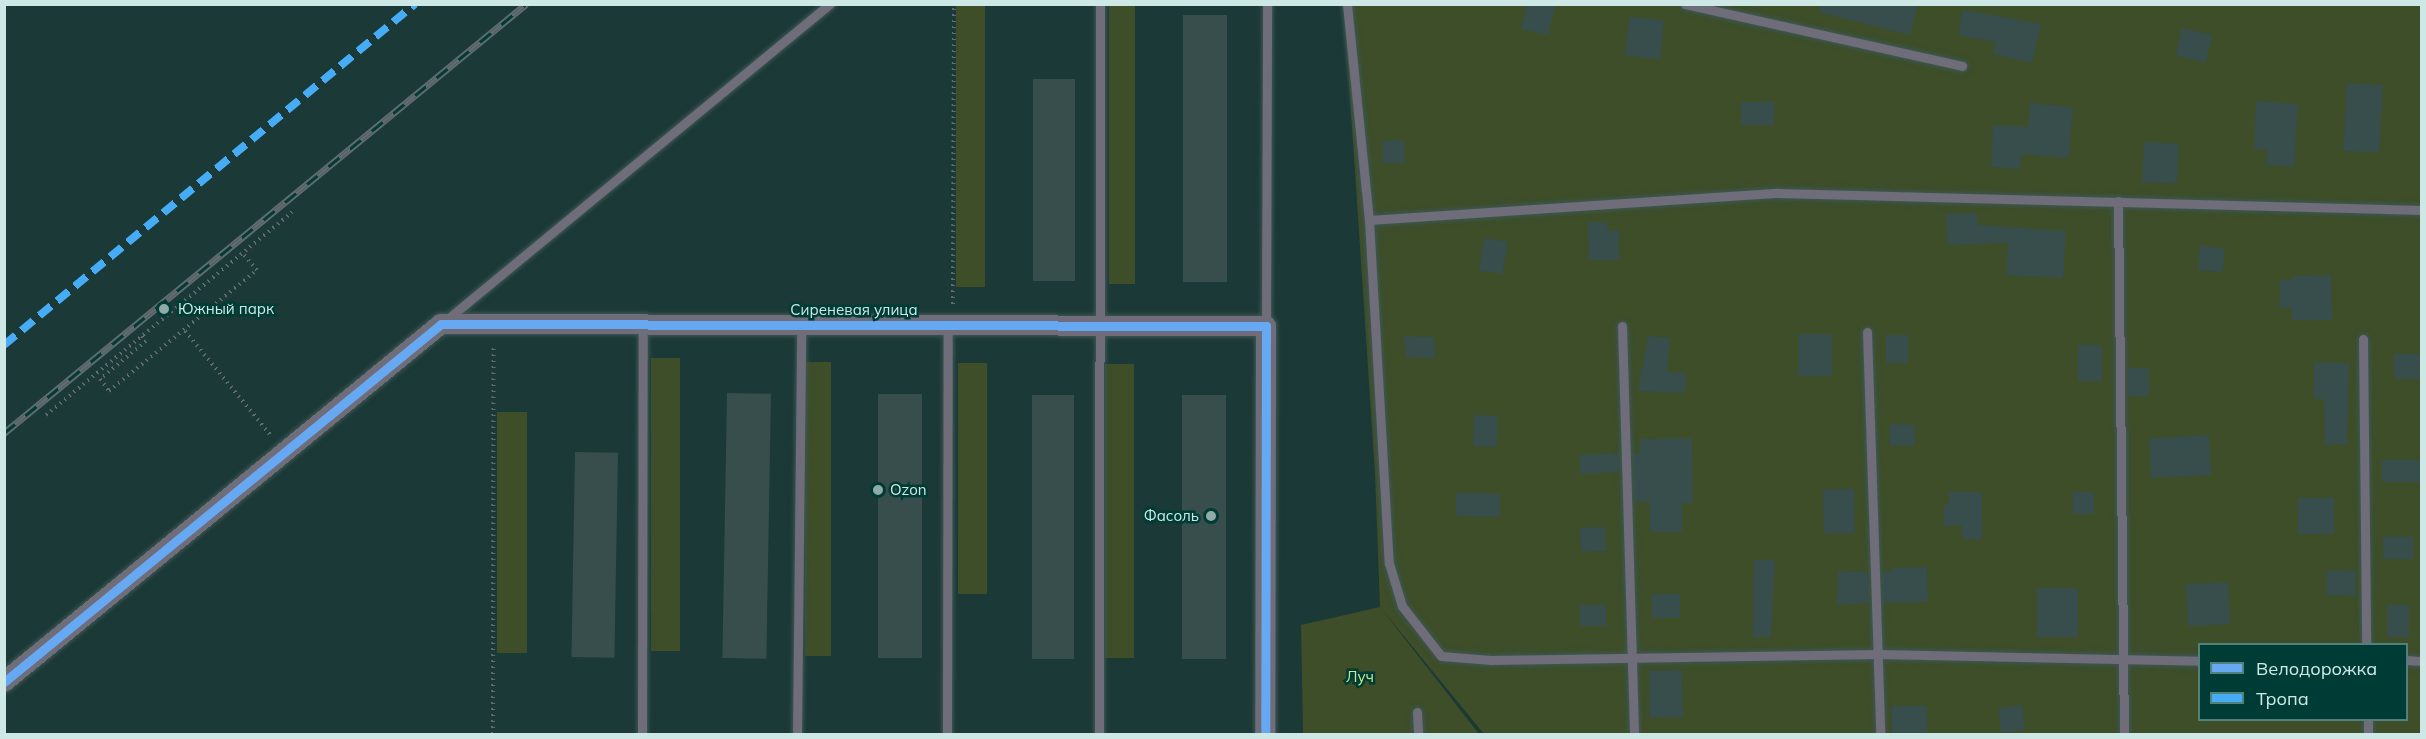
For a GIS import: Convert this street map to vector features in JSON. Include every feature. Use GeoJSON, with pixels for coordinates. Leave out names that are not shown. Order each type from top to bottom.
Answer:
{"type":"FeatureCollection","features":[{"type":"Feature","properties":{"kind":"street","name":"Сиреневая улица"},"geometry":{"type":"LineString","coordinates":[[441,324],[1266,326]]}},
{"type":"Feature","properties":{"kind":"street"},"geometry":{"type":"LineString","coordinates":[[4,682],[441,324]]}},
{"type":"Feature","properties":{"kind":"street"},"geometry":{"type":"LineString","coordinates":[[1265,735],[1266,326]]}},
{"type":"Feature","properties":{"kind":"lane"},"geometry":{"type":"LineString","coordinates":[[441,324],[830,4]]}},
{"type":"Feature","properties":{"kind":"lane"},"geometry":{"type":"LineString","coordinates":[[1099,735],[1100,4]]}},
{"type":"Feature","properties":{"kind":"lane"},"geometry":{"type":"LineString","coordinates":[[1266,326],[1267,4]]}},
{"type":"Feature","properties":{"kind":"lane"},"geometry":{"type":"LineString","coordinates":[[1347,4],[1369,219],[1389,563],[1402,606],[1442,656],[1491,660],[1632,655],[1879,654],[2123,661],[2198,660]]}},
{"type":"Feature","properties":{"kind":"lane"},"geometry":{"type":"LineString","coordinates":[[1684,4],[1962,66]]}},
{"type":"Feature","properties":{"kind":"lane"},"geometry":{"type":"LineString","coordinates":[[1369,219],[1778,193],[2421,210]]}},
{"type":"Feature","properties":{"kind":"lane"},"geometry":{"type":"LineString","coordinates":[[2118,201],[2124,735]]}},
{"type":"Feature","properties":{"kind":"lane"},"geometry":{"type":"LineString","coordinates":[[642,735],[643,324]]}},
{"type":"Feature","properties":{"kind":"lane"},"geometry":{"type":"LineString","coordinates":[[797,735],[801,325]]}},
{"type":"Feature","properties":{"kind":"lane"},"geometry":{"type":"LineString","coordinates":[[947,735],[950,325]]}},
{"type":"Feature","properties":{"kind":"lane"},"geometry":{"type":"LineString","coordinates":[[1622,326],[1634,735]]}},
{"type":"Feature","properties":{"kind":"lane"},"geometry":{"type":"LineString","coordinates":[[1867,332],[1880,735]]}},
{"type":"Feature","properties":{"kind":"lane"},"geometry":{"type":"LineString","coordinates":[[2363,339],[2366,643]]}},
{"type":"Feature","properties":{"kind":"lane"},"geometry":{"type":"LineString","coordinates":[[1416,712],[1418,735]]}},
{"type":"Feature","properties":{"kind":"path"},"geometry":{"type":"LineString","coordinates":[[950,325],[954,4]]}},
{"type":"Feature","properties":{"kind":"path"},"geometry":{"type":"LineString","coordinates":[[46,415],[292,212]]}},
{"type":"Feature","properties":{"kind":"path"},"geometry":{"type":"LineString","coordinates":[[142,336],[146,341],[100,379],[109,391],[257,270],[242,253]]}},
{"type":"Feature","properties":{"kind":"path"},"geometry":{"type":"LineString","coordinates":[[493,735],[494,324]]}},
{"type":"Feature","properties":{"kind":"path"},"geometry":{"type":"LineString","coordinates":[[185,330],[284,453]]}},
{"type":"Feature","properties":{"kind":"green space"},"geometry":{"type":"Polygon","coordinates":[[[956,5],[985,5],[985,287],[956,287],[956,5]]]}},
{"type":"Feature","properties":{"kind":"green space"},"geometry":{"type":"Polygon","coordinates":[[[1109,5],[1135,5],[1135,284],[1109,284],[1109,5]]]}},
{"type":"Feature","properties":{"kind":"green space"},"geometry":{"type":"Polygon","coordinates":[[[1344,5],[2421,5],[2421,734],[1484,734],[1380,607],[1375,473],[1344,5]]]}},
{"type":"Feature","properties":{"kind":"green space"},"geometry":{"type":"Polygon","coordinates":[[[651,358],[680,358],[680,651],[651,651],[651,358]]]}},
{"type":"Feature","properties":{"kind":"green space"},"geometry":{"type":"Polygon","coordinates":[[[805,362],[831,362],[831,656],[805,656],[805,362]]]}},
{"type":"Feature","properties":{"kind":"green space"},"geometry":{"type":"Polygon","coordinates":[[[958,363],[987,363],[987,594],[958,594],[958,363]]]}},
{"type":"Feature","properties":{"kind":"green space"},"geometry":{"type":"Polygon","coordinates":[[[1105,364],[1134,364],[1134,658],[1105,658],[1105,364]]]}},
{"type":"Feature","properties":{"kind":"green space"},"geometry":{"type":"Polygon","coordinates":[[[497,412],[527,412],[527,653],[497,653],[497,412]]]}},
{"type":"Feature","properties":{"kind":"green space","name":"Луч"},"geometry":{"type":"Polygon","coordinates":[[[1380,607],[1479,734],[1303,734],[1301,625],[1380,607]]]}},
{"type":"Feature","properties":{"kind":"building"},"geometry":{"type":"Polygon","coordinates":[[[1527,4],[1556,4],[1548,35],[1521,29],[1527,4]]]}},
{"type":"Feature","properties":{"kind":"building"},"geometry":{"type":"Polygon","coordinates":[[[1820,4],[1918,4],[1910,35],[1819,12],[1820,4]]]}},
{"type":"Feature","properties":{"kind":"building"},"geometry":{"type":"Polygon","coordinates":[[[1963,10],[2041,24],[2032,63],[1993,54],[1996,42],[1958,35],[1963,10]]]}},
{"type":"Feature","properties":{"kind":"building"},"geometry":{"type":"Polygon","coordinates":[[[1183,15],[1227,15],[1227,282],[1183,282],[1183,15]]]}},
{"type":"Feature","properties":{"kind":"building"},"geometry":{"type":"Polygon","coordinates":[[[1629,17],[1664,20],[1660,59],[1626,56],[1629,17]]]}},
{"type":"Feature","properties":{"kind":"building"},"geometry":{"type":"Polygon","coordinates":[[[2182,28],[2212,35],[2206,62],[2176,55],[2182,28]]]}},
{"type":"Feature","properties":{"kind":"building"},"geometry":{"type":"Polygon","coordinates":[[[1033,79],[1075,79],[1075,281],[1033,281],[1033,79]]]}},
{"type":"Feature","properties":{"kind":"building"},"geometry":{"type":"Polygon","coordinates":[[[2347,83],[2383,85],[2379,153],[2343,151],[2347,83]]]}},
{"type":"Feature","properties":{"kind":"building"},"geometry":{"type":"Polygon","coordinates":[[[2256,101],[2298,104],[2294,167],[2266,165],[2268,150],[2254,149],[2256,101]]]}},
{"type":"Feature","properties":{"kind":"building"},"geometry":{"type":"Polygon","coordinates":[[[1741,102],[1774,102],[1774,125],[1741,125],[1741,102]]]}},
{"type":"Feature","properties":{"kind":"building"},"geometry":{"type":"Polygon","coordinates":[[[2030,103],[2073,107],[2069,158],[2021,154],[2020,169],[1991,167],[1993,125],[2028,127],[2030,103]]]}},
{"type":"Feature","properties":{"kind":"building"},"geometry":{"type":"Polygon","coordinates":[[[1404,140],[1405,163],[1383,164],[1382,141],[1404,140]]]}},
{"type":"Feature","properties":{"kind":"building"},"geometry":{"type":"Polygon","coordinates":[[[2144,142],[2179,144],[2177,184],[2142,182],[2144,142]]]}},
{"type":"Feature","properties":{"kind":"building"},"geometry":{"type":"Polygon","coordinates":[[[1977,213],[1978,225],[2066,231],[2063,278],[2006,275],[2008,243],[1948,245],[1946,214],[1977,213]]]}},
{"type":"Feature","properties":{"kind":"building"},"geometry":{"type":"Polygon","coordinates":[[[1588,222],[1607,222],[1608,231],[1619,230],[1619,260],[1589,260],[1588,222]]]}},
{"type":"Feature","properties":{"kind":"building"},"geometry":{"type":"Polygon","coordinates":[[[1484,238],[1508,242],[1503,274],[1479,271],[1484,238]]]}},
{"type":"Feature","properties":{"kind":"building"},"geometry":{"type":"Polygon","coordinates":[[[2200,246],[2225,248],[2223,272],[2198,270],[2200,246]]]}},
{"type":"Feature","properties":{"kind":"building"},"geometry":{"type":"Polygon","coordinates":[[[2331,275],[2332,320],[2292,320],[2292,307],[2280,308],[2280,280],[2292,280],[2292,276],[2331,275]]]}},
{"type":"Feature","properties":{"kind":"building"},"geometry":{"type":"Polygon","coordinates":[[[1798,334],[1832,334],[1832,376],[1798,376],[1798,334]]]}},
{"type":"Feature","properties":{"kind":"building"},"geometry":{"type":"Polygon","coordinates":[[[1886,335],[1908,335],[1908,363],[1886,363],[1886,335]]]}},
{"type":"Feature","properties":{"kind":"building"},"geometry":{"type":"Polygon","coordinates":[[[1404,336],[1434,337],[1435,358],[1406,357],[1404,336]]]}},
{"type":"Feature","properties":{"kind":"building"},"geometry":{"type":"Polygon","coordinates":[[[1648,336],[1670,338],[1667,372],[1686,373],[1685,393],[1638,391],[1648,336]]]}},
{"type":"Feature","properties":{"kind":"building"},"geometry":{"type":"Polygon","coordinates":[[[2078,345],[2102,345],[2102,381],[2078,381],[2078,345]]]}},
{"type":"Feature","properties":{"kind":"building"},"geometry":{"type":"Polygon","coordinates":[[[2394,354],[2421,354],[2421,379],[2394,379],[2394,354]]]}},
{"type":"Feature","properties":{"kind":"building"},"geometry":{"type":"Polygon","coordinates":[[[2314,363],[2349,363],[2347,444],[2325,445],[2324,399],[2314,399],[2314,363]]]}},
{"type":"Feature","properties":{"kind":"building"},"geometry":{"type":"Polygon","coordinates":[[[2128,368],[2149,368],[2149,396],[2128,396],[2128,368]]]}},
{"type":"Feature","properties":{"kind":"building"},"geometry":{"type":"Polygon","coordinates":[[[727,393],[771,394],[766,659],[722,658],[727,393]]]}},
{"type":"Feature","properties":{"kind":"building"},"geometry":{"type":"Polygon","coordinates":[[[878,394],[922,394],[922,658],[878,658],[878,394]]]}},
{"type":"Feature","properties":{"kind":"building"},"geometry":{"type":"Polygon","coordinates":[[[1032,395],[1074,395],[1074,659],[1032,659],[1032,395]]]}},
{"type":"Feature","properties":{"kind":"building"},"geometry":{"type":"Polygon","coordinates":[[[1182,395],[1226,395],[1226,659],[1182,659],[1182,395]]]}},
{"type":"Feature","properties":{"kind":"building"},"geometry":{"type":"Polygon","coordinates":[[[1474,415],[1498,416],[1497,447],[1473,446],[1474,415]]]}},
{"type":"Feature","properties":{"kind":"building"},"geometry":{"type":"Polygon","coordinates":[[[1890,424],[1915,425],[1914,446],[1889,445],[1890,424]]]}},
{"type":"Feature","properties":{"kind":"building"},"geometry":{"type":"Polygon","coordinates":[[[2209,435],[2211,475],[2151,478],[2149,438],[2209,435]]]}},
{"type":"Feature","properties":{"kind":"building"},"geometry":{"type":"Polygon","coordinates":[[[1692,438],[1693,503],[1682,503],[1682,532],[1650,532],[1650,502],[1635,502],[1632,453],[1640,453],[1640,439],[1692,438]]]}},
{"type":"Feature","properties":{"kind":"building"},"geometry":{"type":"Polygon","coordinates":[[[575,452],[618,453],[614,658],[571,657],[575,452]]]}},
{"type":"Feature","properties":{"kind":"building"},"geometry":{"type":"Polygon","coordinates":[[[1619,453],[1620,472],[1580,474],[1579,455],[1619,453]]]}},
{"type":"Feature","properties":{"kind":"building"},"geometry":{"type":"Polygon","coordinates":[[[2382,460],[2421,460],[2421,482],[2382,482],[2382,460]]]}},
{"type":"Feature","properties":{"kind":"building"},"geometry":{"type":"Polygon","coordinates":[[[1854,489],[1855,533],[1824,534],[1823,490],[1854,489]]]}},
{"type":"Feature","properties":{"kind":"building"},"geometry":{"type":"Polygon","coordinates":[[[1949,492],[1982,492],[1982,539],[1962,539],[1962,525],[1944,526],[1944,504],[1949,504],[1949,492]]]}},
{"type":"Feature","properties":{"kind":"building"},"geometry":{"type":"Polygon","coordinates":[[[2073,492],[2094,492],[2094,514],[2073,514],[2073,492]]]}},
{"type":"Feature","properties":{"kind":"building"},"geometry":{"type":"Polygon","coordinates":[[[1456,493],[1500,494],[1500,517],[1456,516],[1456,493]]]}},
{"type":"Feature","properties":{"kind":"building"},"geometry":{"type":"Polygon","coordinates":[[[2298,498],[2334,498],[2334,534],[2298,534],[2298,498]]]}},
{"type":"Feature","properties":{"kind":"building"},"geometry":{"type":"Polygon","coordinates":[[[1605,527],[1606,551],[1581,552],[1580,528],[1605,527]]]}},
{"type":"Feature","properties":{"kind":"building"},"geometry":{"type":"Polygon","coordinates":[[[2383,537],[2413,537],[2413,559],[2383,559],[2383,537]]]}},
{"type":"Feature","properties":{"kind":"building"},"geometry":{"type":"Polygon","coordinates":[[[1754,560],[1775,560],[1771,637],[1753,637],[1754,560]]]}},
{"type":"Feature","properties":{"kind":"building"},"geometry":{"type":"Polygon","coordinates":[[[1927,567],[1928,602],[1883,603],[1882,572],[1892,572],[1892,568],[1927,567]]]}},
{"type":"Feature","properties":{"kind":"building"},"geometry":{"type":"Polygon","coordinates":[[[2327,570],[2356,571],[2355,596],[2326,595],[2327,570]]]}},
{"type":"Feature","properties":{"kind":"building"},"geometry":{"type":"Polygon","coordinates":[[[1838,571],[1868,572],[1869,603],[1837,605],[1838,571]]]}},
{"type":"Feature","properties":{"kind":"building"},"geometry":{"type":"Polygon","coordinates":[[[2228,582],[2230,624],[2188,626],[2186,584],[2228,582]]]}},
{"type":"Feature","properties":{"kind":"building"},"geometry":{"type":"Polygon","coordinates":[[[2037,588],[2078,588],[2078,637],[2037,637],[2037,588]]]}},
{"type":"Feature","properties":{"kind":"building"},"geometry":{"type":"Polygon","coordinates":[[[1652,594],[1680,594],[1680,618],[1652,618],[1652,594]]]}},
{"type":"Feature","properties":{"kind":"building"},"geometry":{"type":"Polygon","coordinates":[[[1580,605],[1606,605],[1606,626],[1580,626],[1580,605]]]}},
{"type":"Feature","properties":{"kind":"building"},"geometry":{"type":"Polygon","coordinates":[[[2387,605],[2409,605],[2409,637],[2387,637],[2387,605]]]}},
{"type":"Feature","properties":{"kind":"building"},"geometry":{"type":"Polygon","coordinates":[[[1682,670],[1683,717],[1650,718],[1649,671],[1682,670]]]}},
{"type":"Feature","properties":{"kind":"building"},"geometry":{"type":"Polygon","coordinates":[[[2022,705],[2025,730],[2001,733],[1998,708],[2022,705]]]}},
{"type":"Feature","properties":{"kind":"building"},"geometry":{"type":"Polygon","coordinates":[[[1892,706],[1927,706],[1927,734],[1892,734],[1892,706]]]}},
{"type":"Feature","properties":{"kind":"railway"},"geometry":{"type":"LineString","coordinates":[[4,433],[526,4]]}},
{"type":"Feature","properties":{"kind":"marked path"},"geometry":{"type":"LineString","coordinates":[[4,345],[415,4]]}},
{"type":"Feature","properties":{"kind":"cycle path"},"geometry":{"type":"LineString","coordinates":[[4,682],[441,324],[1266,326],[1265,734]]}},
{"type":"Feature","properties":{"kind":"place","name":"Южный парк"},"geometry":{"type":"Point","coordinates":[164,309]}},
{"type":"Feature","properties":{"kind":"place","name":"Ozon"},"geometry":{"type":"Point","coordinates":[878,490]}},
{"type":"Feature","properties":{"kind":"place","name":"Фасоль"},"geometry":{"type":"Point","coordinates":[1211,516]}}]}
